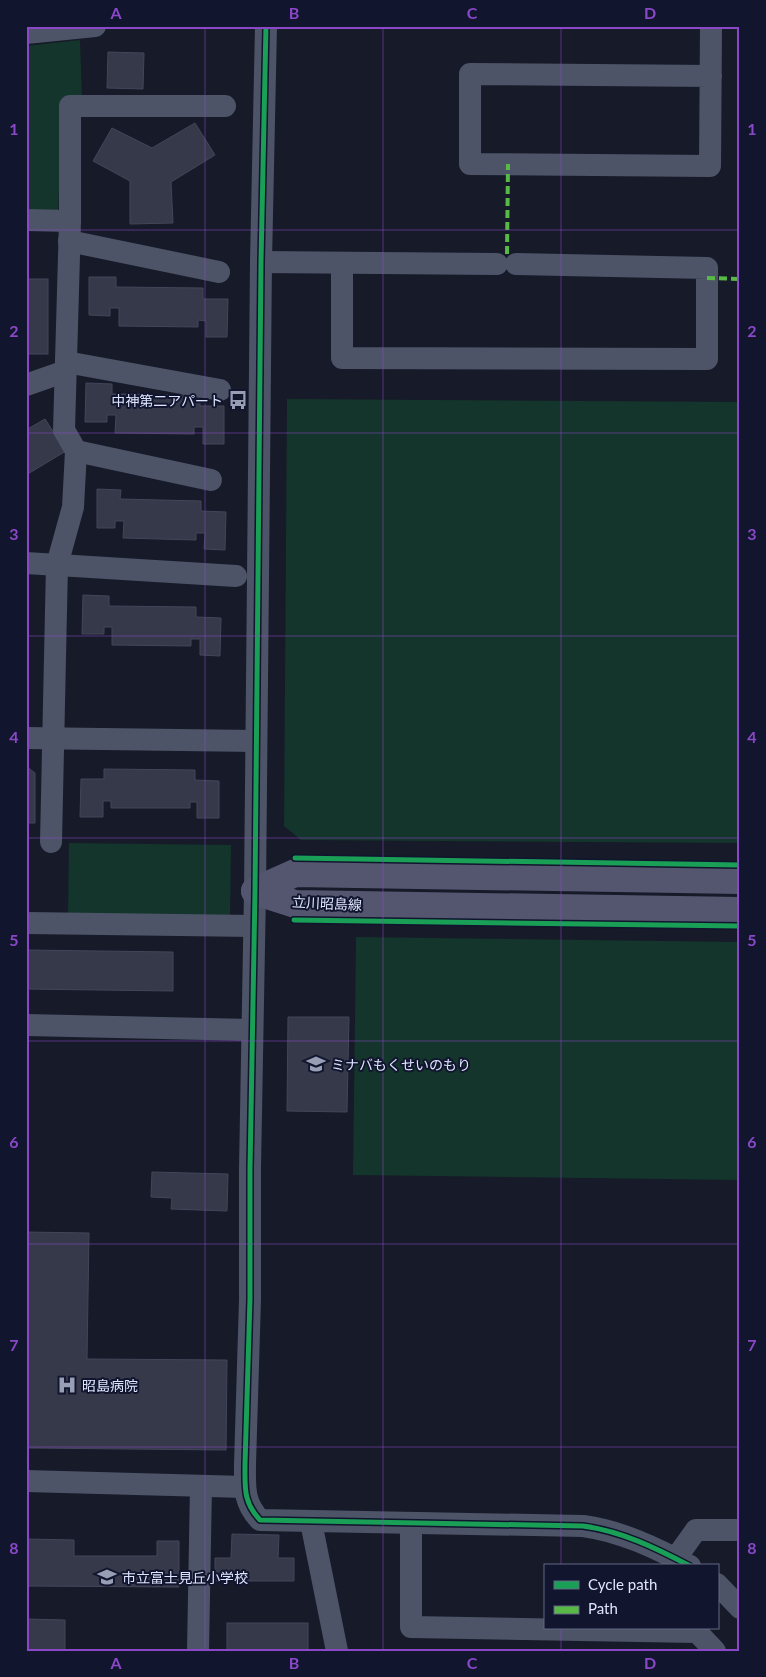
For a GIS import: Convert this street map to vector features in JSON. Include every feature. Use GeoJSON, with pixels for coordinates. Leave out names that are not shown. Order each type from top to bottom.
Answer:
{"type":"FeatureCollection","features":[{"type":"Feature","properties":{"kind":"main road","name":"立川昭島線"},"geometry":{"type":"LineString","coordinates":[[255,891],[295,873],[740,880]]}},
{"type":"Feature","properties":{"kind":"main road","name":"立川昭島線"},"geometry":{"type":"LineString","coordinates":[[255,891],[295,904],[740,911]]}},
{"type":"Feature","properties":{"kind":"street"},"geometry":{"type":"LineString","coordinates":[[33,31],[95,26]]}},
{"type":"Feature","properties":{"kind":"street"},"geometry":{"type":"LineString","coordinates":[[266,26],[261,262],[250,1299],[245,1486],[250,1509],[260,1520],[584,1526],[623,1534],[683,1562],[696,1530],[740,1530]]}},
{"type":"Feature","properties":{"kind":"street"},"geometry":{"type":"LineString","coordinates":[[711,26],[711,76],[710,166],[470,164],[470,74],[711,76]]}},
{"type":"Feature","properties":{"kind":"street"},"geometry":{"type":"LineString","coordinates":[[51,842],[57,564],[73,507],[76,451],[64,430],[70,106],[226,106]]}},
{"type":"Feature","properties":{"kind":"street"},"geometry":{"type":"LineString","coordinates":[[26,220],[219,272]]}},
{"type":"Feature","properties":{"kind":"street"},"geometry":{"type":"LineString","coordinates":[[261,262],[506,264],[707,268],[707,359],[342,358],[342,263]]}},
{"type":"Feature","properties":{"kind":"street"},"geometry":{"type":"LineString","coordinates":[[26,385],[66,366],[220,390]]}},
{"type":"Feature","properties":{"kind":"street"},"geometry":{"type":"LineString","coordinates":[[76,451],[211,480]]}},
{"type":"Feature","properties":{"kind":"street"},"geometry":{"type":"LineString","coordinates":[[26,563],[236,576]]}},
{"type":"Feature","properties":{"kind":"street"},"geometry":{"type":"LineString","coordinates":[[26,738],[256,741]]}},
{"type":"Feature","properties":{"kind":"street"},"geometry":{"type":"LineString","coordinates":[[26,923],[254,926]]}},
{"type":"Feature","properties":{"kind":"street"},"geometry":{"type":"LineString","coordinates":[[26,1025],[252,1030]]}},
{"type":"Feature","properties":{"kind":"street"},"geometry":{"type":"LineString","coordinates":[[26,1481],[245,1486]]}},
{"type":"Feature","properties":{"kind":"street"},"geometry":{"type":"LineString","coordinates":[[198,1651],[201,1486]]}},
{"type":"Feature","properties":{"kind":"street"},"geometry":{"type":"LineString","coordinates":[[311,1522],[336,1651]]}},
{"type":"Feature","properties":{"kind":"street"},"geometry":{"type":"LineString","coordinates":[[412,1524],[411,1627],[544,1629]]}},
{"type":"Feature","properties":{"kind":"street"},"geometry":{"type":"LineString","coordinates":[[718,1585],[740,1608]]}},
{"type":"Feature","properties":{"kind":"street"},"geometry":{"type":"LineString","coordinates":[[583,1630],[697,1632],[715,1651]]}},
{"type":"Feature","properties":{"kind":"green space"},"geometry":{"type":"Polygon","coordinates":[[[80,40],[82,97],[62,109],[58,215],[26,214],[26,46],[80,40]]]}},
{"type":"Feature","properties":{"kind":"green space"},"geometry":{"type":"Polygon","coordinates":[[[287,399],[740,402],[740,654],[737,843],[301,840],[284,826],[287,399]]]}},
{"type":"Feature","properties":{"kind":"green space"},"geometry":{"type":"Polygon","coordinates":[[[69,843],[231,845],[230,917],[68,915],[69,843]]]}},
{"type":"Feature","properties":{"kind":"green space"},"geometry":{"type":"Polygon","coordinates":[[[356,937],[740,942],[740,1180],[353,1175],[356,937]]]}},
{"type":"Feature","properties":{"kind":"building"},"geometry":{"type":"Polygon","coordinates":[[[108,52],[144,53],[143,89],[107,88],[108,52]]]}},
{"type":"Feature","properties":{"kind":"building"},"geometry":{"type":"Polygon","coordinates":[[[195,123],[215,155],[171,182],[173,223],[130,224],[130,181],[93,161],[112,128],[152,148],[195,123]]]}},
{"type":"Feature","properties":{"kind":"building"},"geometry":{"type":"Polygon","coordinates":[[[89,277],[116,277],[116,287],[203,288],[203,299],[228,299],[227,337],[206,337],[206,321],[198,320],[198,327],[119,326],[119,308],[110,308],[110,316],[89,315],[89,277]]]}},
{"type":"Feature","properties":{"kind":"building"},"geometry":{"type":"Polygon","coordinates":[[[26,279],[48,279],[48,354],[26,354],[26,279]]]}},
{"type":"Feature","properties":{"kind":"building"},"geometry":{"type":"Polygon","coordinates":[[[86,383],[112,384],[112,394],[200,395],[200,406],[224,406],[224,444],[203,444],[203,427],[194,427],[194,434],[115,433],[116,415],[107,415],[107,422],[85,422],[86,383]]]}},
{"type":"Feature","properties":{"kind":"building"},"geometry":{"type":"Polygon","coordinates":[[[45,419],[66,451],[26,475],[26,430],[45,419]]]}},
{"type":"Feature","properties":{"kind":"building"},"geometry":{"type":"Polygon","coordinates":[[[97,489],[121,490],[120,499],[201,501],[201,511],[226,512],[225,550],[204,549],[205,533],[196,533],[196,540],[123,538],[124,521],[115,521],[115,528],[97,528],[97,489]]]}},
{"type":"Feature","properties":{"kind":"building"},"geometry":{"type":"Polygon","coordinates":[[[83,595],[109,596],[109,606],[196,607],[196,617],[221,618],[220,656],[200,655],[200,639],[191,639],[191,646],[112,645],[112,627],[104,627],[104,634],[82,634],[83,595]]]}},
{"type":"Feature","properties":{"kind":"building"},"geometry":{"type":"Polygon","coordinates":[[[26,766],[35,773],[35,823],[26,823],[26,766]]]}},
{"type":"Feature","properties":{"kind":"building"},"geometry":{"type":"Polygon","coordinates":[[[104,769],[195,770],[195,780],[219,781],[219,818],[197,818],[197,802],[190,802],[190,808],[111,808],[111,801],[103,801],[103,817],[80,817],[81,779],[104,779],[104,769]]]}},
{"type":"Feature","properties":{"kind":"building"},"geometry":{"type":"Polygon","coordinates":[[[26,950],[173,952],[173,991],[26,989],[26,950]]]}},
{"type":"Feature","properties":{"kind":"building"},"geometry":{"type":"Polygon","coordinates":[[[288,1017],[349,1017],[347,1112],[287,1111],[288,1017]]]}},
{"type":"Feature","properties":{"kind":"building"},"geometry":{"type":"Polygon","coordinates":[[[152,1172],[228,1174],[227,1211],[171,1209],[172,1198],[151,1197],[152,1172]]]}},
{"type":"Feature","properties":{"kind":"building"},"geometry":{"type":"Polygon","coordinates":[[[26,1232],[89,1233],[87,1359],[227,1360],[226,1450],[28,1448],[28,1419],[26,1419],[26,1232]]]}},
{"type":"Feature","properties":{"kind":"building"},"geometry":{"type":"Polygon","coordinates":[[[232,1534],[279,1535],[278,1558],[294,1558],[294,1581],[215,1581],[215,1558],[231,1558],[232,1534]]]}},
{"type":"Feature","properties":{"kind":"building"},"geometry":{"type":"Polygon","coordinates":[[[26,1539],[74,1540],[74,1556],[157,1556],[157,1541],[179,1541],[179,1587],[26,1586],[26,1539]]]}},
{"type":"Feature","properties":{"kind":"building"},"geometry":{"type":"Polygon","coordinates":[[[26,1619],[65,1620],[65,1651],[26,1651],[26,1619]]]}},
{"type":"Feature","properties":{"kind":"building"},"geometry":{"type":"Polygon","coordinates":[[[227,1623],[308,1623],[308,1651],[227,1651],[227,1623]]]}},
{"type":"Feature","properties":{"kind":"marked path"},"geometry":{"type":"LineString","coordinates":[[507,254],[508,164]]}},
{"type":"Feature","properties":{"kind":"marked path"},"geometry":{"type":"LineString","coordinates":[[707,278],[740,279]]}},
{"type":"Feature","properties":{"kind":"cycle path"},"geometry":{"type":"LineString","coordinates":[[266,26],[261,262],[255,891],[246,1494],[250,1507],[260,1520],[583,1526],[625,1536],[686,1564]]}},
{"type":"Feature","properties":{"kind":"cycle path"},"geometry":{"type":"LineString","coordinates":[[295,858],[740,865]]}},
{"type":"Feature","properties":{"kind":"cycle path"},"geometry":{"type":"LineString","coordinates":[[294,920],[740,926]]}},
{"type":"Feature","properties":{"kind":"place","name":"中神第二アパート"},"geometry":{"type":"Point","coordinates":[238,400]}},
{"type":"Feature","properties":{"kind":"place","name":"ミナバもくせいのもり"},"geometry":{"type":"Point","coordinates":[316,1064]}},
{"type":"Feature","properties":{"kind":"place","name":"昭島病院"},"geometry":{"type":"Point","coordinates":[67,1385]}},
{"type":"Feature","properties":{"kind":"place","name":"市立富士見丘小学校"},"geometry":{"type":"Point","coordinates":[107,1577]}}]}
